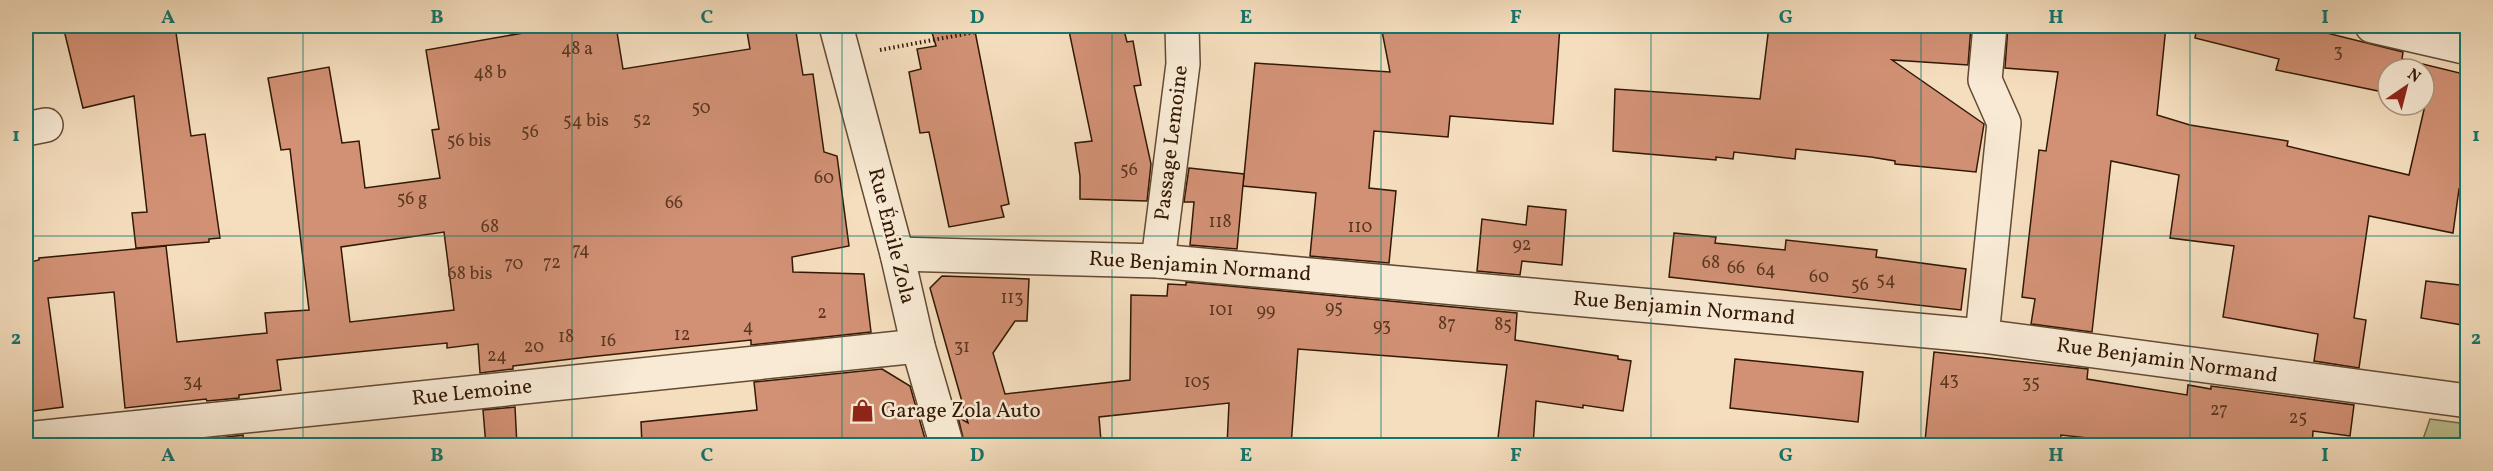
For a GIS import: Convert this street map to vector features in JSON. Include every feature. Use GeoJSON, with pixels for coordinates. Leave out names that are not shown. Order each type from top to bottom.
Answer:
{"type":"FeatureCollection","features":[{"type":"Feature","properties":{"kind":"street","name":"Rue Émile Zola"},"geometry":{"type":"LineString","coordinates":[[836,26],[897,254],[918,346],[947,446]]}},
{"type":"Feature","properties":{"kind":"street","name":"Passage Lemoine"},"geometry":{"type":"LineString","coordinates":[[1158,261],[1183,64],[1182,26]]}},
{"type":"Feature","properties":{"kind":"street"},"geometry":{"type":"LineString","coordinates":[[1982,336],[2004,123],[1985,80],[1990,26]]}},
{"type":"Feature","properties":{"kind":"street"},"geometry":{"type":"LineString","coordinates":[[2372,26],[2468,48]]}},
{"type":"Feature","properties":{"kind":"street","name":"Rue Benjamin Normand"},"geometry":{"type":"LineString","coordinates":[[897,254],[1158,261],[1982,336],[2468,401]]}},
{"type":"Feature","properties":{"kind":"street","name":"Rue Lemoine"},"geometry":{"type":"LineString","coordinates":[[26,439],[918,346]]}},
{"type":"Feature","properties":{"kind":"path"},"geometry":{"type":"LineString","coordinates":[[844,57],[1007,26]]}},
{"type":"Feature","properties":{"kind":"green space"},"geometry":{"type":"Polygon","coordinates":[[[2430,419],[2467,424],[2467,445],[2421,445],[2430,419]]]}},
{"type":"Feature","properties":{"kind":"building"},"geometry":{"type":"Polygon","coordinates":[[[63,26],[175,26],[191,136],[205,134],[220,238],[209,239],[209,242],[136,248],[132,213],[147,212],[134,96],[83,108],[63,26]]]}},
{"type":"Feature","properties":{"kind":"building"},"geometry":{"type":"Polygon","coordinates":[[[563,26],[616,26],[623,69],[750,49],[746,26],[795,26],[803,75],[813,74],[824,152],[837,156],[849,246],[792,257],[793,272],[864,274],[871,332],[751,345],[751,340],[588,357],[513,366],[513,369],[480,373],[478,344],[447,348],[447,343],[277,360],[281,390],[239,395],[239,398],[207,401],[206,399],[125,408],[114,292],[48,298],[63,407],[26,412],[26,263],[39,260],[39,258],[166,246],[177,342],[267,333],[265,313],[309,310],[290,149],[281,150],[268,78],[329,67],[342,143],[359,141],[365,188],[440,178],[432,130],[439,129],[426,50],[563,26]],[[444,232],[341,247],[350,322],[454,310],[444,232]]]}},
{"type":"Feature","properties":{"kind":"building"},"geometry":{"type":"Polygon","coordinates":[[[930,26],[974,26],[1009,204],[1001,206],[1004,217],[949,227],[929,132],[920,133],[909,72],[921,69],[917,49],[936,46],[930,26]]]}},
{"type":"Feature","properties":{"kind":"building"},"geometry":{"type":"Polygon","coordinates":[[[1068,26],[1123,26],[1127,42],[1133,41],[1141,85],[1134,86],[1151,164],[1147,201],[1080,199],[1080,176],[1075,143],[1092,141],[1068,26]]]}},
{"type":"Feature","properties":{"kind":"building"},"geometry":{"type":"Polygon","coordinates":[[[1381,26],[1560,26],[1553,124],[1450,116],[1448,137],[1374,131],[1369,188],[1396,191],[1389,263],[1310,256],[1316,193],[1243,186],[1255,63],[1390,72],[1381,26]]]}},
{"type":"Feature","properties":{"kind":"building"},"geometry":{"type":"Polygon","coordinates":[[[1769,26],[1971,26],[1968,65],[1892,60],[1984,124],[1976,172],[1895,164],[1895,161],[1871,157],[1796,149],[1795,159],[1734,152],[1733,159],[1716,157],[1716,160],[1613,151],[1615,89],[1760,99],[1769,26]]]}},
{"type":"Feature","properties":{"kind":"building"},"geometry":{"type":"Polygon","coordinates":[[[2008,26],[2166,26],[2157,115],[2190,125],[2288,141],[2287,146],[2409,175],[2422,117],[2436,117],[2436,67],[2468,75],[2468,192],[2459,189],[2453,233],[2369,216],[2354,318],[2366,320],[2359,368],[2314,361],[2318,334],[2223,317],[2234,246],[2170,238],[2179,175],[2111,161],[2092,332],[2031,324],[2035,299],[2022,297],[2039,150],[2046,151],[2058,72],[2005,68],[2008,26]]]}},
{"type":"Feature","properties":{"kind":"building"},"geometry":{"type":"Polygon","coordinates":[[[2197,26],[2299,26],[2403,52],[2402,57],[2376,57],[2376,91],[2276,70],[2279,59],[2195,38],[2197,26]]]}},
{"type":"Feature","properties":{"kind":"building"},"geometry":{"type":"Polygon","coordinates":[[[1189,168],[1244,174],[1237,249],[1190,245],[1194,202],[1184,202],[1189,168]]]}},
{"type":"Feature","properties":{"kind":"building"},"geometry":{"type":"Polygon","coordinates":[[[1528,206],[1566,210],[1562,265],[1522,261],[1520,275],[1477,271],[1482,219],[1526,225],[1528,206]]]}},
{"type":"Feature","properties":{"kind":"building"},"geometry":{"type":"Polygon","coordinates":[[[1674,233],[1716,237],[1715,243],[1785,250],[1786,240],[1877,250],[1876,257],[1966,269],[1961,310],[1669,277],[1674,233]]]}},
{"type":"Feature","properties":{"kind":"building"},"geometry":{"type":"Polygon","coordinates":[[[942,276],[1029,279],[1027,321],[1015,321],[993,353],[1005,394],[1130,380],[1131,295],[1167,296],[1168,284],[1186,285],[1186,282],[1517,313],[1515,340],[1618,356],[1618,359],[1631,361],[1623,411],[1536,401],[1533,446],[1497,446],[1507,365],[1298,349],[1291,446],[1227,446],[1229,403],[1099,417],[1101,441],[1053,446],[965,446],[958,417],[968,423],[930,288],[942,276]]]}},
{"type":"Feature","properties":{"kind":"building"},"geometry":{"type":"Polygon","coordinates":[[[2426,281],[2468,286],[2468,326],[2421,318],[2426,281]]]}},
{"type":"Feature","properties":{"kind":"building"},"geometry":{"type":"Polygon","coordinates":[[[1934,352],[2088,369],[2087,379],[2187,395],[2188,385],[2211,389],[2211,386],[2354,405],[2350,436],[2313,431],[2312,446],[2133,446],[2133,443],[2061,435],[2060,446],[1967,446],[1925,441],[1934,352]]]}},
{"type":"Feature","properties":{"kind":"building"},"geometry":{"type":"Polygon","coordinates":[[[1735,359],[1863,372],[1858,422],[1730,408],[1735,359]]]}},
{"type":"Feature","properties":{"kind":"building"},"geometry":{"type":"Polygon","coordinates":[[[882,369],[910,386],[927,446],[818,446],[817,443],[794,446],[642,446],[641,422],[757,410],[754,382],[882,369]]]}},
{"type":"Feature","properties":{"kind":"building"},"geometry":{"type":"Polygon","coordinates":[[[515,407],[517,446],[486,446],[483,410],[515,407]]]}},
{"type":"Feature","properties":{"kind":"building"},"geometry":{"type":"Polygon","coordinates":[[[243,435],[244,446],[212,446],[211,439],[243,435]]]}},
{"type":"Feature","properties":{"kind":"place","name":"Garage Zola Auto"},"geometry":{"type":"Point","coordinates":[863,411]}}]}
